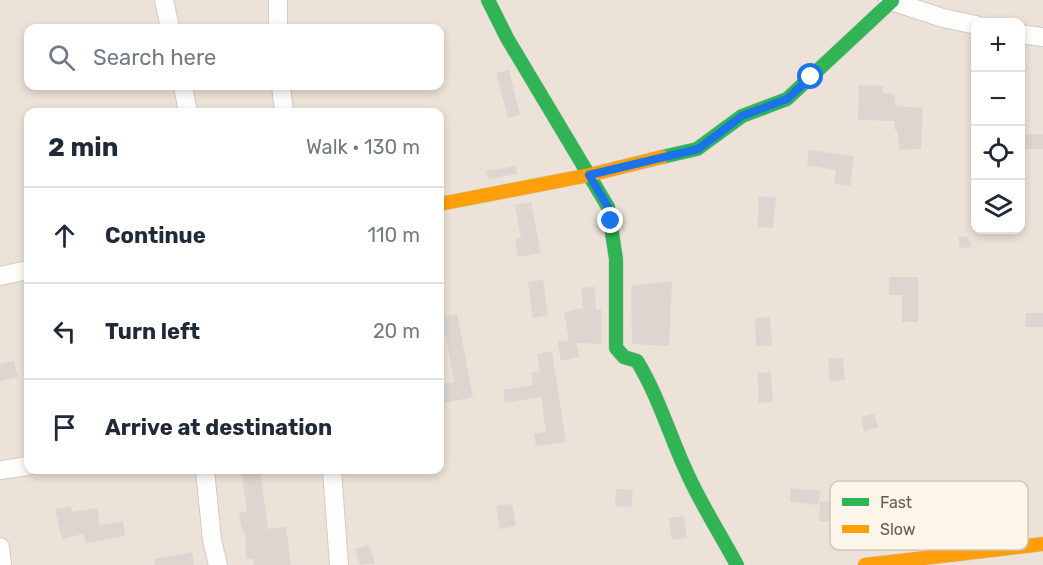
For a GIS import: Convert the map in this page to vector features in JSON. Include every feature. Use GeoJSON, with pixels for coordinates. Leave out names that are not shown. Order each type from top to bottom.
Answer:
{"type":"FeatureCollection","features":[{"type":"Feature","properties":{"kind":"street"},"geometry":{"type":"LineString","coordinates":[[164,0],[169,24]]}},
{"type":"Feature","properties":{"kind":"street"},"geometry":{"type":"LineString","coordinates":[[278,0],[278,24]]}},
{"type":"Feature","properties":{"kind":"street"},"geometry":{"type":"LineString","coordinates":[[488,0],[518,57],[608,207],[615,250],[616,348],[624,357],[637,361],[652,386],[679,457],[737,565]]}},
{"type":"Feature","properties":{"kind":"street"},"geometry":{"type":"LineString","coordinates":[[444,203],[589,175],[698,149],[742,116],[787,99],[890,1],[971,24]]}},
{"type":"Feature","properties":{"kind":"street"},"geometry":{"type":"LineString","coordinates":[[1025,35],[1043,37]]}},
{"type":"Feature","properties":{"kind":"street"},"geometry":{"type":"LineString","coordinates":[[184,90],[187,108]]}},
{"type":"Feature","properties":{"kind":"street"},"geometry":{"type":"LineString","coordinates":[[281,90],[284,108]]}},
{"type":"Feature","properties":{"kind":"street"},"geometry":{"type":"LineString","coordinates":[[0,276],[24,271]]}},
{"type":"Feature","properties":{"kind":"street"},"geometry":{"type":"LineString","coordinates":[[0,470],[24,467]]}},
{"type":"Feature","properties":{"kind":"street"},"geometry":{"type":"LineString","coordinates":[[205,474],[212,540],[218,565]]}},
{"type":"Feature","properties":{"kind":"street"},"geometry":{"type":"LineString","coordinates":[[332,474],[339,565]]}},
{"type":"Feature","properties":{"kind":"street"},"geometry":{"type":"LineString","coordinates":[[1028,546],[1043,544]]}},
{"type":"Feature","properties":{"kind":"street"},"geometry":{"type":"LineString","coordinates":[[0,547],[2,565]]}},
{"type":"Feature","properties":{"kind":"street"},"geometry":{"type":"LineString","coordinates":[[865,565],[992,550]]}},
{"type":"Feature","properties":{"kind":"shaded area"},"geometry":{"type":"Polygon","coordinates":[[[0,0],[1043,0],[1043,565],[0,565],[0,0]]]}},
{"type":"Feature","properties":{"kind":"building"},"geometry":{"type":"Polygon","coordinates":[[[509,70],[520,115],[508,118],[496,73],[509,70]]]}},
{"type":"Feature","properties":{"kind":"building"},"geometry":{"type":"Polygon","coordinates":[[[859,85],[883,86],[883,93],[895,94],[895,106],[923,108],[921,149],[900,150],[894,121],[858,120],[859,85]]]}},
{"type":"Feature","properties":{"kind":"building"},"geometry":{"type":"Polygon","coordinates":[[[1025,134],[1043,134],[1043,149],[1025,149],[1025,134]]]}},
{"type":"Feature","properties":{"kind":"building"},"geometry":{"type":"Polygon","coordinates":[[[809,150],[854,156],[850,186],[834,184],[836,170],[807,165],[809,150]]]}},
{"type":"Feature","properties":{"kind":"building"},"geometry":{"type":"Polygon","coordinates":[[[516,166],[517,174],[488,179],[486,171],[516,166]]]}},
{"type":"Feature","properties":{"kind":"building"},"geometry":{"type":"Polygon","coordinates":[[[759,196],[776,198],[773,228],[757,227],[759,196]]]}},
{"type":"Feature","properties":{"kind":"building"},"geometry":{"type":"Polygon","coordinates":[[[531,202],[541,253],[518,257],[515,240],[521,238],[515,206],[510,206],[531,202]]]}},
{"type":"Feature","properties":{"kind":"building"},"geometry":{"type":"Polygon","coordinates":[[[959,236],[968,237],[972,247],[959,246],[959,236]]]}},
{"type":"Feature","properties":{"kind":"building"},"geometry":{"type":"Polygon","coordinates":[[[889,277],[918,277],[918,322],[902,322],[902,295],[889,295],[889,277]]]}},
{"type":"Feature","properties":{"kind":"building"},"geometry":{"type":"Polygon","coordinates":[[[543,280],[548,315],[533,318],[528,282],[543,280]]]}},
{"type":"Feature","properties":{"kind":"building"},"geometry":{"type":"Polygon","coordinates":[[[672,281],[669,346],[632,344],[631,286],[672,281]]]}},
{"type":"Feature","properties":{"kind":"building"},"geometry":{"type":"Polygon","coordinates":[[[595,287],[596,309],[601,309],[601,344],[576,343],[579,357],[561,361],[558,342],[569,340],[564,312],[583,308],[581,288],[595,287]]]}},
{"type":"Feature","properties":{"kind":"building"},"geometry":{"type":"Polygon","coordinates":[[[1026,313],[1043,313],[1043,327],[1025,327],[1026,313]]]}},
{"type":"Feature","properties":{"kind":"building"},"geometry":{"type":"Polygon","coordinates":[[[457,314],[473,397],[444,403],[444,383],[454,382],[446,336],[444,336],[444,317],[457,314]]]}},
{"type":"Feature","properties":{"kind":"building"},"geometry":{"type":"Polygon","coordinates":[[[770,317],[772,345],[756,346],[755,318],[770,317]]]}},
{"type":"Feature","properties":{"kind":"building"},"geometry":{"type":"Polygon","coordinates":[[[552,351],[566,442],[536,446],[534,434],[546,432],[541,397],[505,403],[503,390],[533,385],[531,373],[540,371],[537,354],[552,351]]]}},
{"type":"Feature","properties":{"kind":"building"},"geometry":{"type":"Polygon","coordinates":[[[843,358],[845,380],[830,382],[828,359],[843,358]]]}},
{"type":"Feature","properties":{"kind":"building"},"geometry":{"type":"Polygon","coordinates":[[[14,361],[18,377],[0,381],[0,364],[14,361]]]}},
{"type":"Feature","properties":{"kind":"building"},"geometry":{"type":"Polygon","coordinates":[[[771,372],[773,402],[759,403],[757,373],[771,372]]]}},
{"type":"Feature","properties":{"kind":"building"},"geometry":{"type":"Polygon","coordinates":[[[874,414],[878,427],[864,431],[861,417],[874,414]]]}},
{"type":"Feature","properties":{"kind":"building"},"geometry":{"type":"Polygon","coordinates":[[[242,474],[261,474],[268,529],[286,527],[291,565],[254,565],[253,559],[246,559],[245,531],[242,531],[239,513],[247,511],[242,474]]]}},
{"type":"Feature","properties":{"kind":"building"},"geometry":{"type":"Polygon","coordinates":[[[791,488],[820,491],[818,505],[790,502],[791,488]]]}},
{"type":"Feature","properties":{"kind":"building"},"geometry":{"type":"Polygon","coordinates":[[[616,489],[633,490],[631,507],[615,506],[616,489]]]}},
{"type":"Feature","properties":{"kind":"building"},"geometry":{"type":"Polygon","coordinates":[[[820,501],[830,502],[830,522],[819,521],[820,501]]]}},
{"type":"Feature","properties":{"kind":"building"},"geometry":{"type":"Polygon","coordinates":[[[512,504],[516,526],[500,529],[496,506],[512,504]]]}},
{"type":"Feature","properties":{"kind":"building"},"geometry":{"type":"Polygon","coordinates":[[[71,506],[72,512],[97,508],[100,525],[123,521],[125,536],[86,543],[84,534],[62,539],[55,509],[71,506]]]}},
{"type":"Feature","properties":{"kind":"building"},"geometry":{"type":"Polygon","coordinates":[[[684,516],[687,538],[672,540],[669,518],[684,516]]]}},
{"type":"Feature","properties":{"kind":"building"},"geometry":{"type":"Polygon","coordinates":[[[369,545],[375,563],[360,565],[355,549],[369,545]]]}},
{"type":"Feature","properties":{"kind":"building"},"geometry":{"type":"Polygon","coordinates":[[[192,552],[194,565],[155,565],[154,559],[192,552]]]}},
{"type":"Feature","properties":{"kind":"traffic: fast"},"geometry":{"type":"LineString","coordinates":[[488,0],[507,38],[608,207],[616,259],[616,348],[624,357],[637,361],[645,375],[693,487],[737,565]]}},
{"type":"Feature","properties":{"kind":"traffic: fast"},"geometry":{"type":"LineString","coordinates":[[662,157],[697,149],[742,116],[787,99],[892,1]]}},
{"type":"Feature","properties":{"kind":"traffic: slow"},"geometry":{"type":"LineString","coordinates":[[444,203],[589,175],[662,157]]}},
{"type":"Feature","properties":{"kind":"traffic: slow"},"geometry":{"type":"LineString","coordinates":[[1028,546],[1043,544]]}},
{"type":"Feature","properties":{"kind":"traffic: slow"},"geometry":{"type":"LineString","coordinates":[[865,565],[992,550]]}},
{"type":"Feature","properties":{"kind":"route"},"geometry":{"type":"LineString","coordinates":[[611,221],[608,207],[589,175],[698,149],[742,116],[787,99],[811,77]]}}]}
